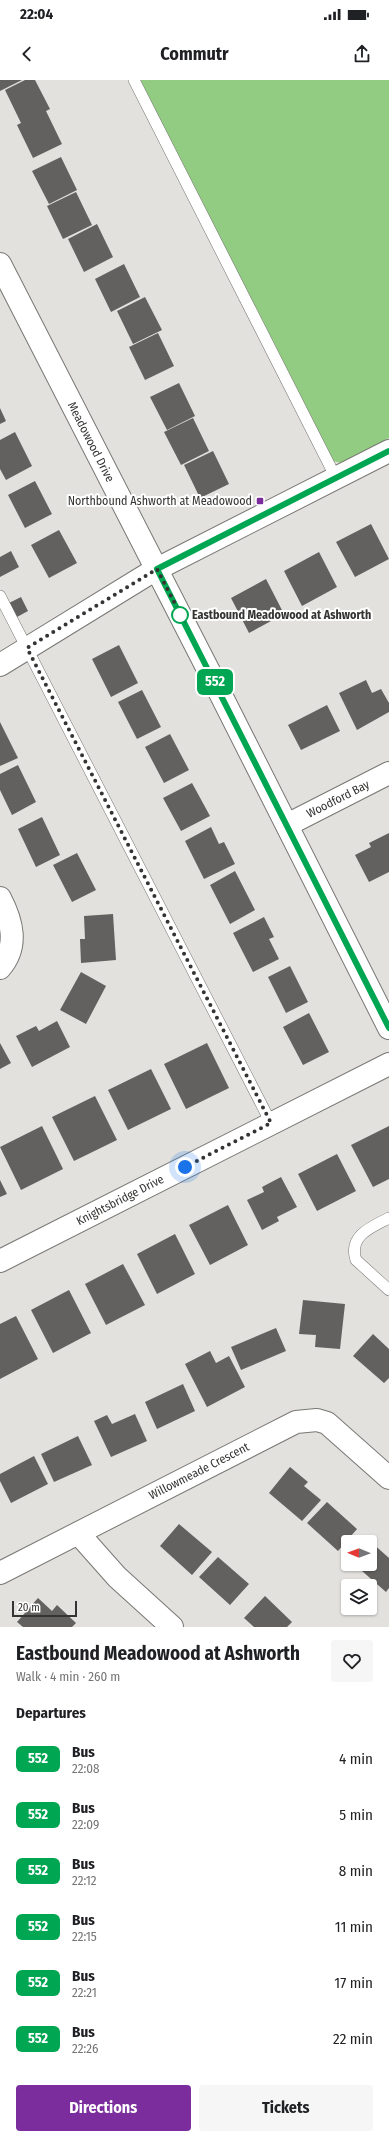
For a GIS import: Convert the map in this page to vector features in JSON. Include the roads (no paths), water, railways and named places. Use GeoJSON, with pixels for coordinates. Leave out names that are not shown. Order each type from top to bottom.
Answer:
{"type":"FeatureCollection","features":[{"type":"Feature","properties":{"kind":"street","name":"Meadowood Drive"},"geometry":{"type":"LineString","coordinates":[[0,264],[157,569],[389,1028]]}},
{"type":"Feature","properties":{"kind":"street"},"geometry":{"type":"LineString","coordinates":[[0,665],[157,569],[389,451]]}},
{"type":"Feature","properties":{"kind":"street","name":"Woodford Bay"},"geometry":{"type":"LineString","coordinates":[[287,825],[389,773]]}},
{"type":"Feature","properties":{"kind":"street"},"geometry":{"type":"LineString","coordinates":[[0,898],[11,923],[12,941],[8,954],[0,968]]}},
{"type":"Feature","properties":{"kind":"street","name":"Knightsbridge Drive"},"geometry":{"type":"LineString","coordinates":[[0,1261],[389,1064]]}},
{"type":"Feature","properties":{"kind":"street","name":"Willowmeade Crescent"},"geometry":{"type":"LineString","coordinates":[[0,1573],[289,1425],[306,1420],[317,1420],[327,1423],[389,1478]]}},
{"type":"Feature","properties":{"kind":"street"},"geometry":{"type":"LineString","coordinates":[[78,1533],[117,1577],[172,1627]]}},
{"type":"Feature","properties":{"kind":"lane"},"geometry":{"type":"LineString","coordinates":[[134,80],[336,478]]}},
{"type":"Feature","properties":{"kind":"lane"},"geometry":{"type":"LineString","coordinates":[[0,596],[271,1123]]}},
{"type":"Feature","properties":{"kind":"lane"},"geometry":{"type":"LineString","coordinates":[[389,1218],[360,1235],[355,1244],[354,1254],[356,1260],[389,1290]]}},
{"type":"Feature","properties":{"kind":"place","name":"Northbound Ashworth at Meadowood"},"geometry":{"type":"Point","coordinates":[260,501]}},
{"type":"Feature","properties":{"kind":"place","name":"Eastbound Meadowood at Ashworth"},"geometry":{"type":"Point","coordinates":[180,615]}}]}
